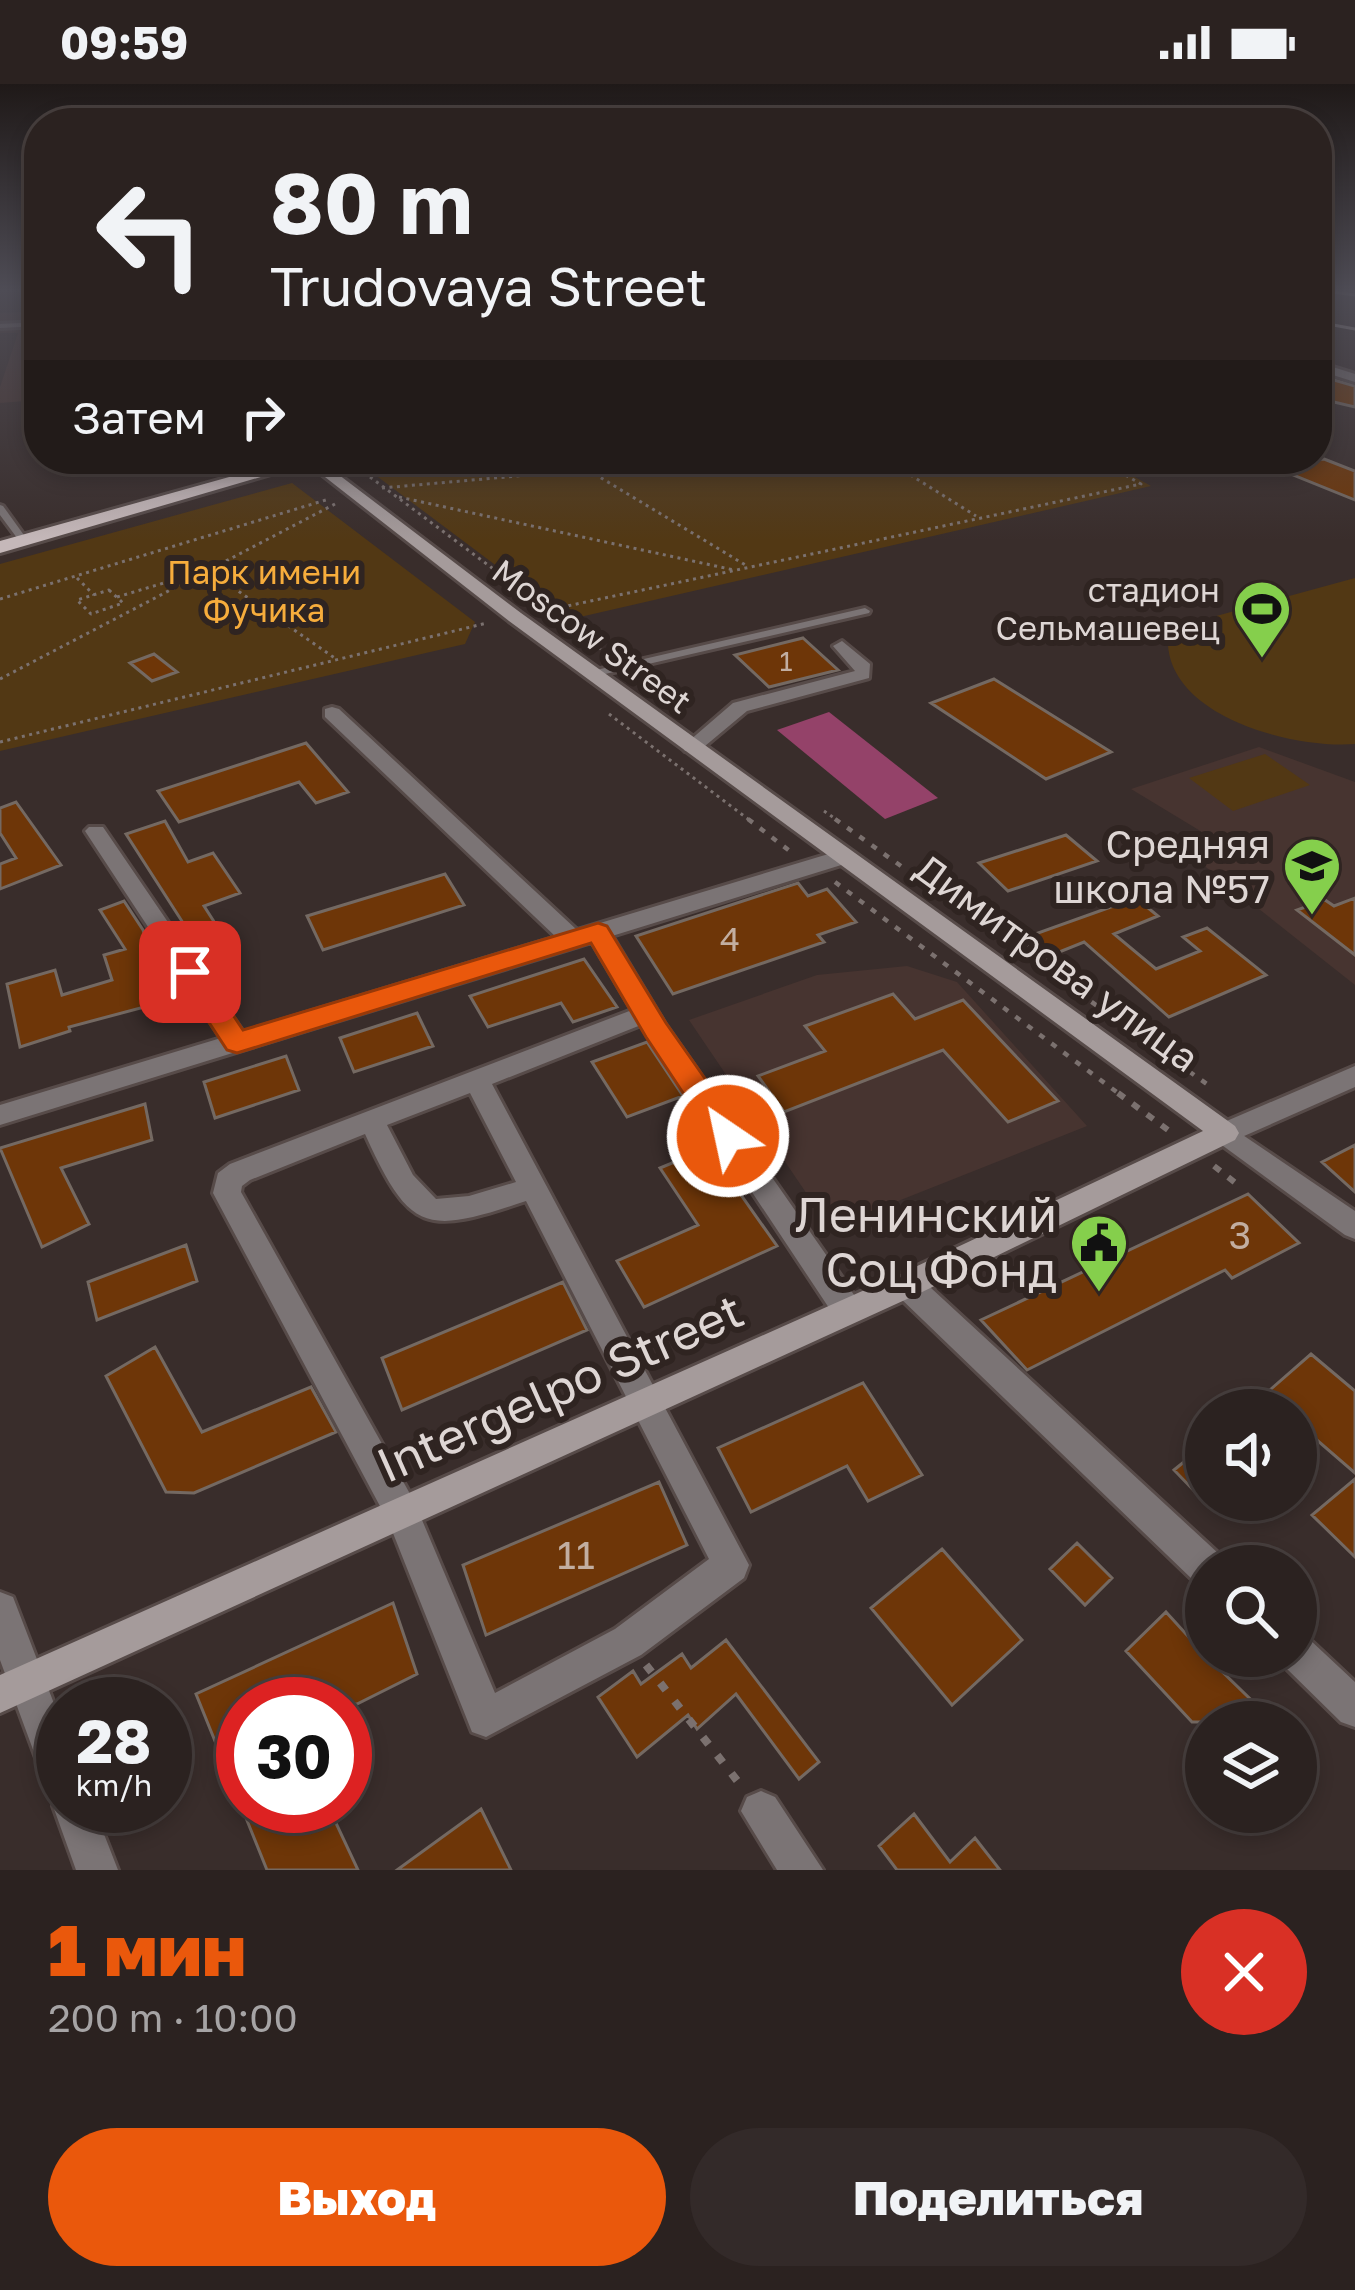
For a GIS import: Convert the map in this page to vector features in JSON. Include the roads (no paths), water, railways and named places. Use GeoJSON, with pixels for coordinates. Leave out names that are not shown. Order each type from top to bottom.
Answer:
{"type":"FeatureCollection","features":[{"type":"Feature","properties":{"kind":"main road"},"geometry":{"type":"LineString","coordinates":[[0,547],[259,474]]}},
{"type":"Feature","properties":{"kind":"main road","name":"Moscow Street"},"geometry":{"type":"LineString","coordinates":[[327,474],[843,857]]}},
{"type":"Feature","properties":{"kind":"main road","name":"Димитрова улица"},"geometry":{"type":"LineString","coordinates":[[843,857],[1225,1133]]}},
{"type":"Feature","properties":{"kind":"main road","name":"Intergelpo Street"},"geometry":{"type":"LineString","coordinates":[[13,1688],[907,1285],[1225,1133]]}},
{"type":"Feature","properties":{"kind":"street"},"geometry":{"type":"LineString","coordinates":[[692,747],[740,707],[863,674],[864,668],[842,646]]}},
{"type":"Feature","properties":{"kind":"street"},"geometry":{"type":"LineString","coordinates":[[332,713],[585,936],[656,1030],[848,1311]]}},
{"type":"Feature","properties":{"kind":"street"},"geometry":{"type":"LineString","coordinates":[[96,831],[237,1043]]}},
{"type":"Feature","properties":{"kind":"street"},"geometry":{"type":"LineString","coordinates":[[0,1115],[843,857]]}},
{"type":"Feature","properties":{"kind":"street"},"geometry":{"type":"LineString","coordinates":[[478,1082],[731,1565],[628,1642],[486,1718],[402,1513],[226,1193],[228,1181],[240,1172],[632,1019]]}},
{"type":"Feature","properties":{"kind":"street","name":"Intergelpo Street"},"geometry":{"type":"LineString","coordinates":[[1225,1133],[1355,1076]]}},
{"type":"Feature","properties":{"kind":"street"},"geometry":{"type":"LineString","coordinates":[[372,1121],[406,1195],[424,1210],[446,1216],[533,1187]]}},
{"type":"Feature","properties":{"kind":"street"},"geometry":{"type":"LineString","coordinates":[[1225,1133],[1355,1226]]}},
{"type":"Feature","properties":{"kind":"street"},"geometry":{"type":"LineString","coordinates":[[907,1285],[1185,1547]]}},
{"type":"Feature","properties":{"kind":"street"},"geometry":{"type":"LineString","coordinates":[[0,1610],[13,1688],[36,1730]]}},
{"type":"Feature","properties":{"kind":"street"},"geometry":{"type":"LineString","coordinates":[[1317,1672],[1355,1708]]}},
{"type":"Feature","properties":{"kind":"street"},"geometry":{"type":"LineString","coordinates":[[761,1811],[802,1870]]}},
{"type":"Feature","properties":{"kind":"street"},"geometry":{"type":"LineString","coordinates":[[83,1833],[97,1870]]}},
{"type":"Feature","properties":{"kind":"lane"},"geometry":{"type":"LineString","coordinates":[[0,508],[5,525],[23,540]]}},
{"type":"Feature","properties":{"kind":"lane"},"geometry":{"type":"LineString","coordinates":[[592,674],[866,611]]}},
{"type":"Feature","properties":{"kind":"place","name":"стадион Сельмашевец"},"geometry":{"type":"Point","coordinates":[1262,660]}},
{"type":"Feature","properties":{"kind":"place","name":"Средняя школа №57"},"geometry":{"type":"Point","coordinates":[1312,917]}},
{"type":"Feature","properties":{"kind":"place","name":"Ленинский Соц Фонд"},"geometry":{"type":"Point","coordinates":[1099,1294]}},
{"type":"Feature","properties":{"kind":"park label","name":"Парк имени Фучика"},"geometry":{"type":"Point","coordinates":[264,591]}}]}
